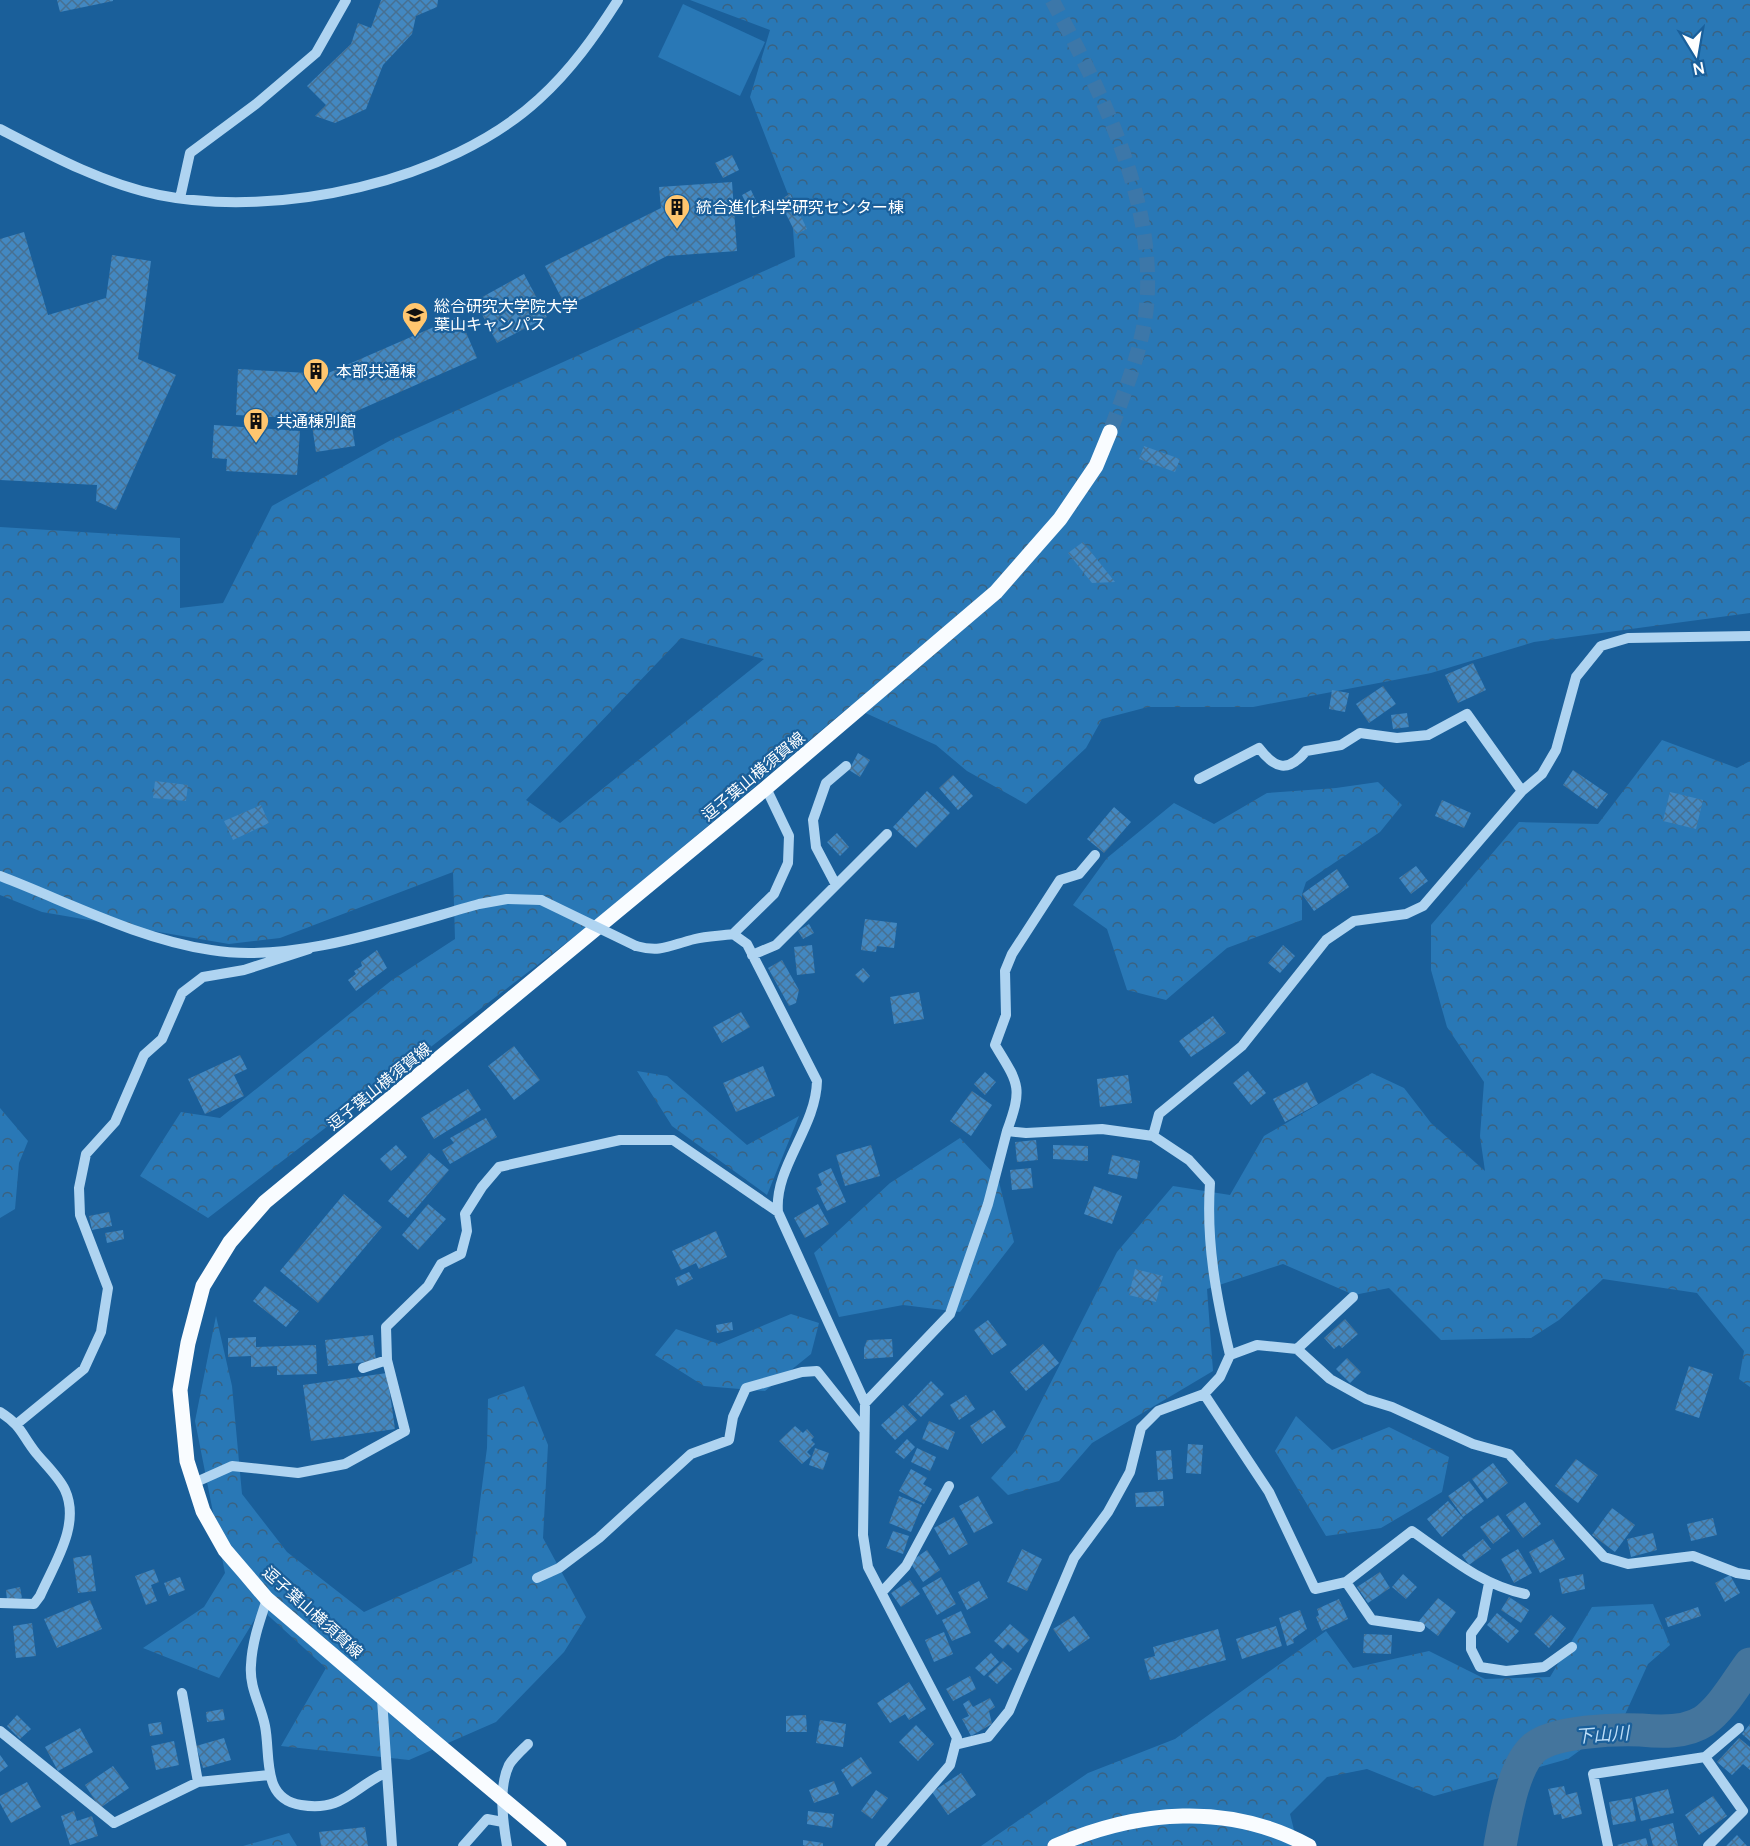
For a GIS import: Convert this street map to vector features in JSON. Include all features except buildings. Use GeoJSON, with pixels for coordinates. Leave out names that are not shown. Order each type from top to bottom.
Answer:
{"type":"FeatureCollection","features":[{"type":"Feature","properties":{"kind":"main road","name":"逗子葉山横須賀線"},"geometry":{"type":"LineString","coordinates":[[559,1846],[382,1699],[267,1599],[225,1550],[203,1511],[187,1461],[180,1390],[188,1343],[204,1286],[231,1242],[265,1202],[766,788],[996,592],[1060,519],[1096,466],[1110,432]]}},
{"type":"Feature","properties":{"kind":"main road"},"geometry":{"type":"LineString","coordinates":[[1055,1846],[1081,1835],[1142,1818],[1191,1815],[1244,1820],[1285,1833],[1309,1846]]}},
{"type":"Feature","properties":{"kind":"street"},"geometry":{"type":"LineString","coordinates":[[337,0],[339,13]]}},
{"type":"Feature","properties":{"kind":"street"},"geometry":{"type":"LineString","coordinates":[[180,198],[190,153],[256,104],[316,53],[346,0]]}},
{"type":"Feature","properties":{"kind":"street"},"geometry":{"type":"LineString","coordinates":[[0,129],[99,176],[159,195],[270,203],[324,195],[379,182],[437,162],[489,135],[538,100],[583,54],[618,0]]}},
{"type":"Feature","properties":{"kind":"street"},"geometry":{"type":"LineString","coordinates":[[1154,1136],[1159,1114],[1242,1046],[1326,940],[1354,921],[1406,914],[1423,906],[1522,790],[1542,774],[1556,750],[1576,677],[1601,646],[1628,638],[1750,636]]}},
{"type":"Feature","properties":{"kind":"street"},"geometry":{"type":"LineString","coordinates":[[1199,779],[1259,748],[1269,761],[1285,767],[1297,762],[1306,751],[1341,745],[1360,733],[1397,738],[1428,735],[1467,714],[1522,790]]}},
{"type":"Feature","properties":{"kind":"street"},"geometry":{"type":"LineString","coordinates":[[836,885],[816,847],[813,820],[826,783],[846,766]]}},
{"type":"Feature","properties":{"kind":"street"},"geometry":{"type":"LineString","coordinates":[[18,1423],[84,1369],[101,1332],[108,1288],[81,1215],[80,1188],[86,1154],[116,1122],[144,1055],[162,1039],[182,993],[203,977],[244,970],[309,949],[479,904],[507,899],[541,900],[636,946],[653,951],[696,939],[733,934],[774,894],[788,863],[789,836],[766,788]]}},
{"type":"Feature","properties":{"kind":"street"},"geometry":{"type":"LineString","coordinates":[[752,955],[776,945],[887,834]]}},
{"type":"Feature","properties":{"kind":"street"},"geometry":{"type":"LineString","coordinates":[[865,1403],[950,1314],[988,1204],[1007,1131],[1018,1100],[1016,1079],[996,1045],[1006,1015],[1005,970],[1012,954],[1060,880],[1079,874],[1095,855]]}},
{"type":"Feature","properties":{"kind":"street"},"geometry":{"type":"LineString","coordinates":[[0,876],[163,940],[213,951],[309,949]]}},
{"type":"Feature","properties":{"kind":"street"},"geometry":{"type":"LineString","coordinates":[[733,934],[747,944],[817,1081],[816,1100],[776,1194],[778,1212],[865,1403],[863,1535],[868,1567],[944,1709],[957,1738],[950,1765],[880,1846]]}},
{"type":"Feature","properties":{"kind":"street"},"geometry":{"type":"LineString","coordinates":[[955,1745],[988,1737],[1010,1710],[1074,1558],[1108,1512],[1130,1472],[1141,1428],[1158,1411],[1204,1394],[1220,1377],[1230,1355],[1214,1288],[1208,1220],[1210,1183],[1189,1160],[1154,1136],[1102,1129],[1026,1133],[1007,1131]]}},
{"type":"Feature","properties":{"kind":"street"},"geometry":{"type":"LineString","coordinates":[[194,1483],[232,1466],[298,1473],[345,1464],[405,1431],[387,1360],[386,1327],[422,1293],[441,1264],[461,1254],[467,1230],[465,1214],[482,1187],[499,1167],[620,1140],[673,1140],[778,1212]]}},
{"type":"Feature","properties":{"kind":"street"},"geometry":{"type":"LineString","coordinates":[[1297,1349],[1353,1297]]}},
{"type":"Feature","properties":{"kind":"street"},"geometry":{"type":"LineString","coordinates":[[1230,1355],[1257,1345],[1297,1349],[1330,1379],[1366,1399],[1392,1407],[1473,1444],[1509,1454],[1604,1557],[1628,1564],[1693,1556],[1750,1575]]}},
{"type":"Feature","properties":{"kind":"street"},"geometry":{"type":"LineString","coordinates":[[363,1368],[387,1360]]}},
{"type":"Feature","properties":{"kind":"street"},"geometry":{"type":"LineString","coordinates":[[537,1578],[559,1568],[599,1539],[691,1454],[729,1440],[733,1417],[746,1388],[802,1372],[817,1371],[864,1430]]}},
{"type":"Feature","properties":{"kind":"street"},"geometry":{"type":"LineString","coordinates":[[1204,1394],[1269,1492],[1315,1589],[1346,1582],[1412,1531],[1489,1583],[1525,1594]]}},
{"type":"Feature","properties":{"kind":"street"},"geometry":{"type":"LineString","coordinates":[[0,1412],[18,1423],[30,1446],[65,1490],[71,1515],[70,1528],[40,1596],[34,1604],[0,1603]]}},
{"type":"Feature","properties":{"kind":"street"},"geometry":{"type":"LineString","coordinates":[[882,1592],[906,1566],[950,1486]]}},
{"type":"Feature","properties":{"kind":"street"},"geometry":{"type":"LineString","coordinates":[[1346,1582],[1372,1620],[1420,1627]]}},
{"type":"Feature","properties":{"kind":"street"},"geometry":{"type":"LineString","coordinates":[[1489,1583],[1482,1619],[1471,1634],[1471,1649],[1480,1667],[1506,1671],[1544,1667],[1572,1647]]}},
{"type":"Feature","properties":{"kind":"street"},"geometry":{"type":"LineString","coordinates":[[267,1599],[253,1646],[250,1667],[254,1696],[265,1726],[269,1775],[274,1789],[285,1801],[319,1807],[337,1804],[372,1779],[387,1772]]}},
{"type":"Feature","properties":{"kind":"street"},"geometry":{"type":"LineString","coordinates":[[182,1693],[198,1782]]}},
{"type":"Feature","properties":{"kind":"street"},"geometry":{"type":"LineString","coordinates":[[382,1699],[392,1846]]}},
{"type":"Feature","properties":{"kind":"street"},"geometry":{"type":"LineString","coordinates":[[1608,1846],[1593,1774],[1705,1758],[1739,1728]]}},
{"type":"Feature","properties":{"kind":"street"},"geometry":{"type":"LineString","coordinates":[[0,1731],[114,1823],[198,1782],[269,1775]]}},
{"type":"Feature","properties":{"kind":"street"},"geometry":{"type":"LineString","coordinates":[[507,1846],[503,1822],[505,1781],[509,1764],[528,1744]]}},
{"type":"Feature","properties":{"kind":"street"},"geometry":{"type":"LineString","coordinates":[[1705,1758],[1743,1811],[1708,1846]]}},
{"type":"Feature","properties":{"kind":"street"},"geometry":{"type":"LineString","coordinates":[[463,1846],[487,1819],[503,1822]]}},
{"type":"Feature","properties":{"kind":"green space"},"geometry":{"type":"Polygon","coordinates":[[[690,0],[1750,0],[1750,613],[1534,642],[1431,673],[1253,707],[1148,707],[1102,719],[1086,748],[1026,804],[967,771],[936,745],[850,706],[596,920],[208,1218],[140,1176],[181,1112],[220,1118],[392,980],[455,939],[453,872],[280,938],[229,944],[42,912],[0,895],[0,527],[180,538],[180,608],[223,603],[272,506],[391,440],[795,257],[791,202],[750,97],[770,30],[690,0]],[[681,638],[526,800],[560,823],[764,659],[681,638]]]}},
{"type":"Feature","properties":{"kind":"green space"},"geometry":{"type":"Polygon","coordinates":[[[683,4],[765,42],[740,96],[658,57],[683,4]]]}},
{"type":"Feature","properties":{"kind":"green space"},"geometry":{"type":"Polygon","coordinates":[[[1662,740],[1737,768],[1750,761],[1750,1387],[1739,1379],[1744,1351],[1697,1293],[1603,1279],[1559,1320],[1531,1338],[1441,1340],[1389,1288],[1354,1295],[1283,1264],[1207,1289],[1213,1371],[1092,1443],[1059,1481],[1008,1495],[991,1478],[1017,1449],[1117,1252],[1173,1186],[1230,1195],[1264,1136],[1372,1073],[1404,1088],[1431,1123],[1485,1171],[1480,1136],[1484,1082],[1447,1027],[1431,970],[1431,925],[1519,822],[1598,824],[1662,740]]]}},
{"type":"Feature","properties":{"kind":"green space"},"geometry":{"type":"Polygon","coordinates":[[[1378,782],[1402,805],[1380,832],[1306,882],[1302,894],[1302,920],[1227,948],[1166,1000],[1127,990],[1107,929],[1073,905],[1107,858],[1174,803],[1214,824],[1267,793],[1336,788],[1378,782]]]}},
{"type":"Feature","properties":{"kind":"green space"},"geometry":{"type":"Polygon","coordinates":[[[637,1071],[667,1076],[747,1145],[799,1116],[767,1195],[672,1126],[637,1071]]]}},
{"type":"Feature","properties":{"kind":"green space"},"geometry":{"type":"Polygon","coordinates":[[[0,1108],[28,1141],[19,1163],[15,1209],[0,1218],[0,1108]]]}},
{"type":"Feature","properties":{"kind":"green space"},"geometry":{"type":"Polygon","coordinates":[[[960,1138],[998,1178],[1014,1242],[960,1312],[903,1305],[839,1317],[814,1253],[890,1183],[960,1138]]]}},
{"type":"Feature","properties":{"kind":"green space"},"geometry":{"type":"Polygon","coordinates":[[[791,1314],[819,1323],[811,1354],[765,1391],[704,1386],[655,1355],[676,1329],[719,1344],[791,1314]]]}},
{"type":"Feature","properties":{"kind":"green space"},"geometry":{"type":"Polygon","coordinates":[[[216,1316],[232,1386],[242,1494],[287,1552],[364,1612],[472,1563],[487,1448],[488,1399],[524,1386],[548,1445],[543,1538],[586,1617],[564,1652],[496,1722],[409,1760],[281,1746],[326,1668],[261,1609],[219,1678],[143,1648],[204,1607],[225,1573],[195,1421],[216,1316]]]}},
{"type":"Feature","properties":{"kind":"green space"},"geometry":{"type":"Polygon","coordinates":[[[1296,1416],[1332,1450],[1389,1427],[1449,1457],[1442,1492],[1381,1528],[1326,1536],[1275,1451],[1296,1416]]]}},
{"type":"Feature","properties":{"kind":"green space"},"geometry":{"type":"Polygon","coordinates":[[[1653,1604],[1670,1645],[1648,1664],[1623,1719],[1568,1759],[1434,1796],[1367,1769],[1327,1777],[1290,1814],[1298,1846],[981,1846],[1088,1773],[1175,1739],[1326,1631],[1353,1668],[1429,1651],[1485,1679],[1550,1677],[1592,1607],[1653,1604]]]}},
{"type":"Feature","properties":{"kind":"green space"},"geometry":{"type":"Polygon","coordinates":[[[289,1833],[297,1846],[243,1846],[289,1833]]]}},
{"type":"Feature","properties":{"kind":"waterway","name":"下山川"},"geometry":{"type":"LineString","coordinates":[[1500,1846],[1515,1780],[1527,1756],[1534,1748],[1543,1742],[1586,1732],[1673,1731],[1697,1725],[1717,1709],[1750,1664]]}},
{"type":"Feature","properties":{"kind":"tunnel"},"geometry":{"type":"LineString","coordinates":[[1052,0],[1108,113],[1136,194],[1144,236],[1148,278],[1145,319],[1135,362],[1110,432]]}},
{"type":"Feature","properties":{"kind":"place","name":"統合進化科学研究センター棟"},"geometry":{"type":"Point","coordinates":[677,230]}},
{"type":"Feature","properties":{"kind":"place","name":"総合研究大学院大学 葉山キャンパス"},"geometry":{"type":"Point","coordinates":[415,338]}},
{"type":"Feature","properties":{"kind":"place","name":"本部共通棟"},"geometry":{"type":"Point","coordinates":[316,394]}},
{"type":"Feature","properties":{"kind":"place","name":"共通棟別館"},"geometry":{"type":"Point","coordinates":[256,444]}}]}
